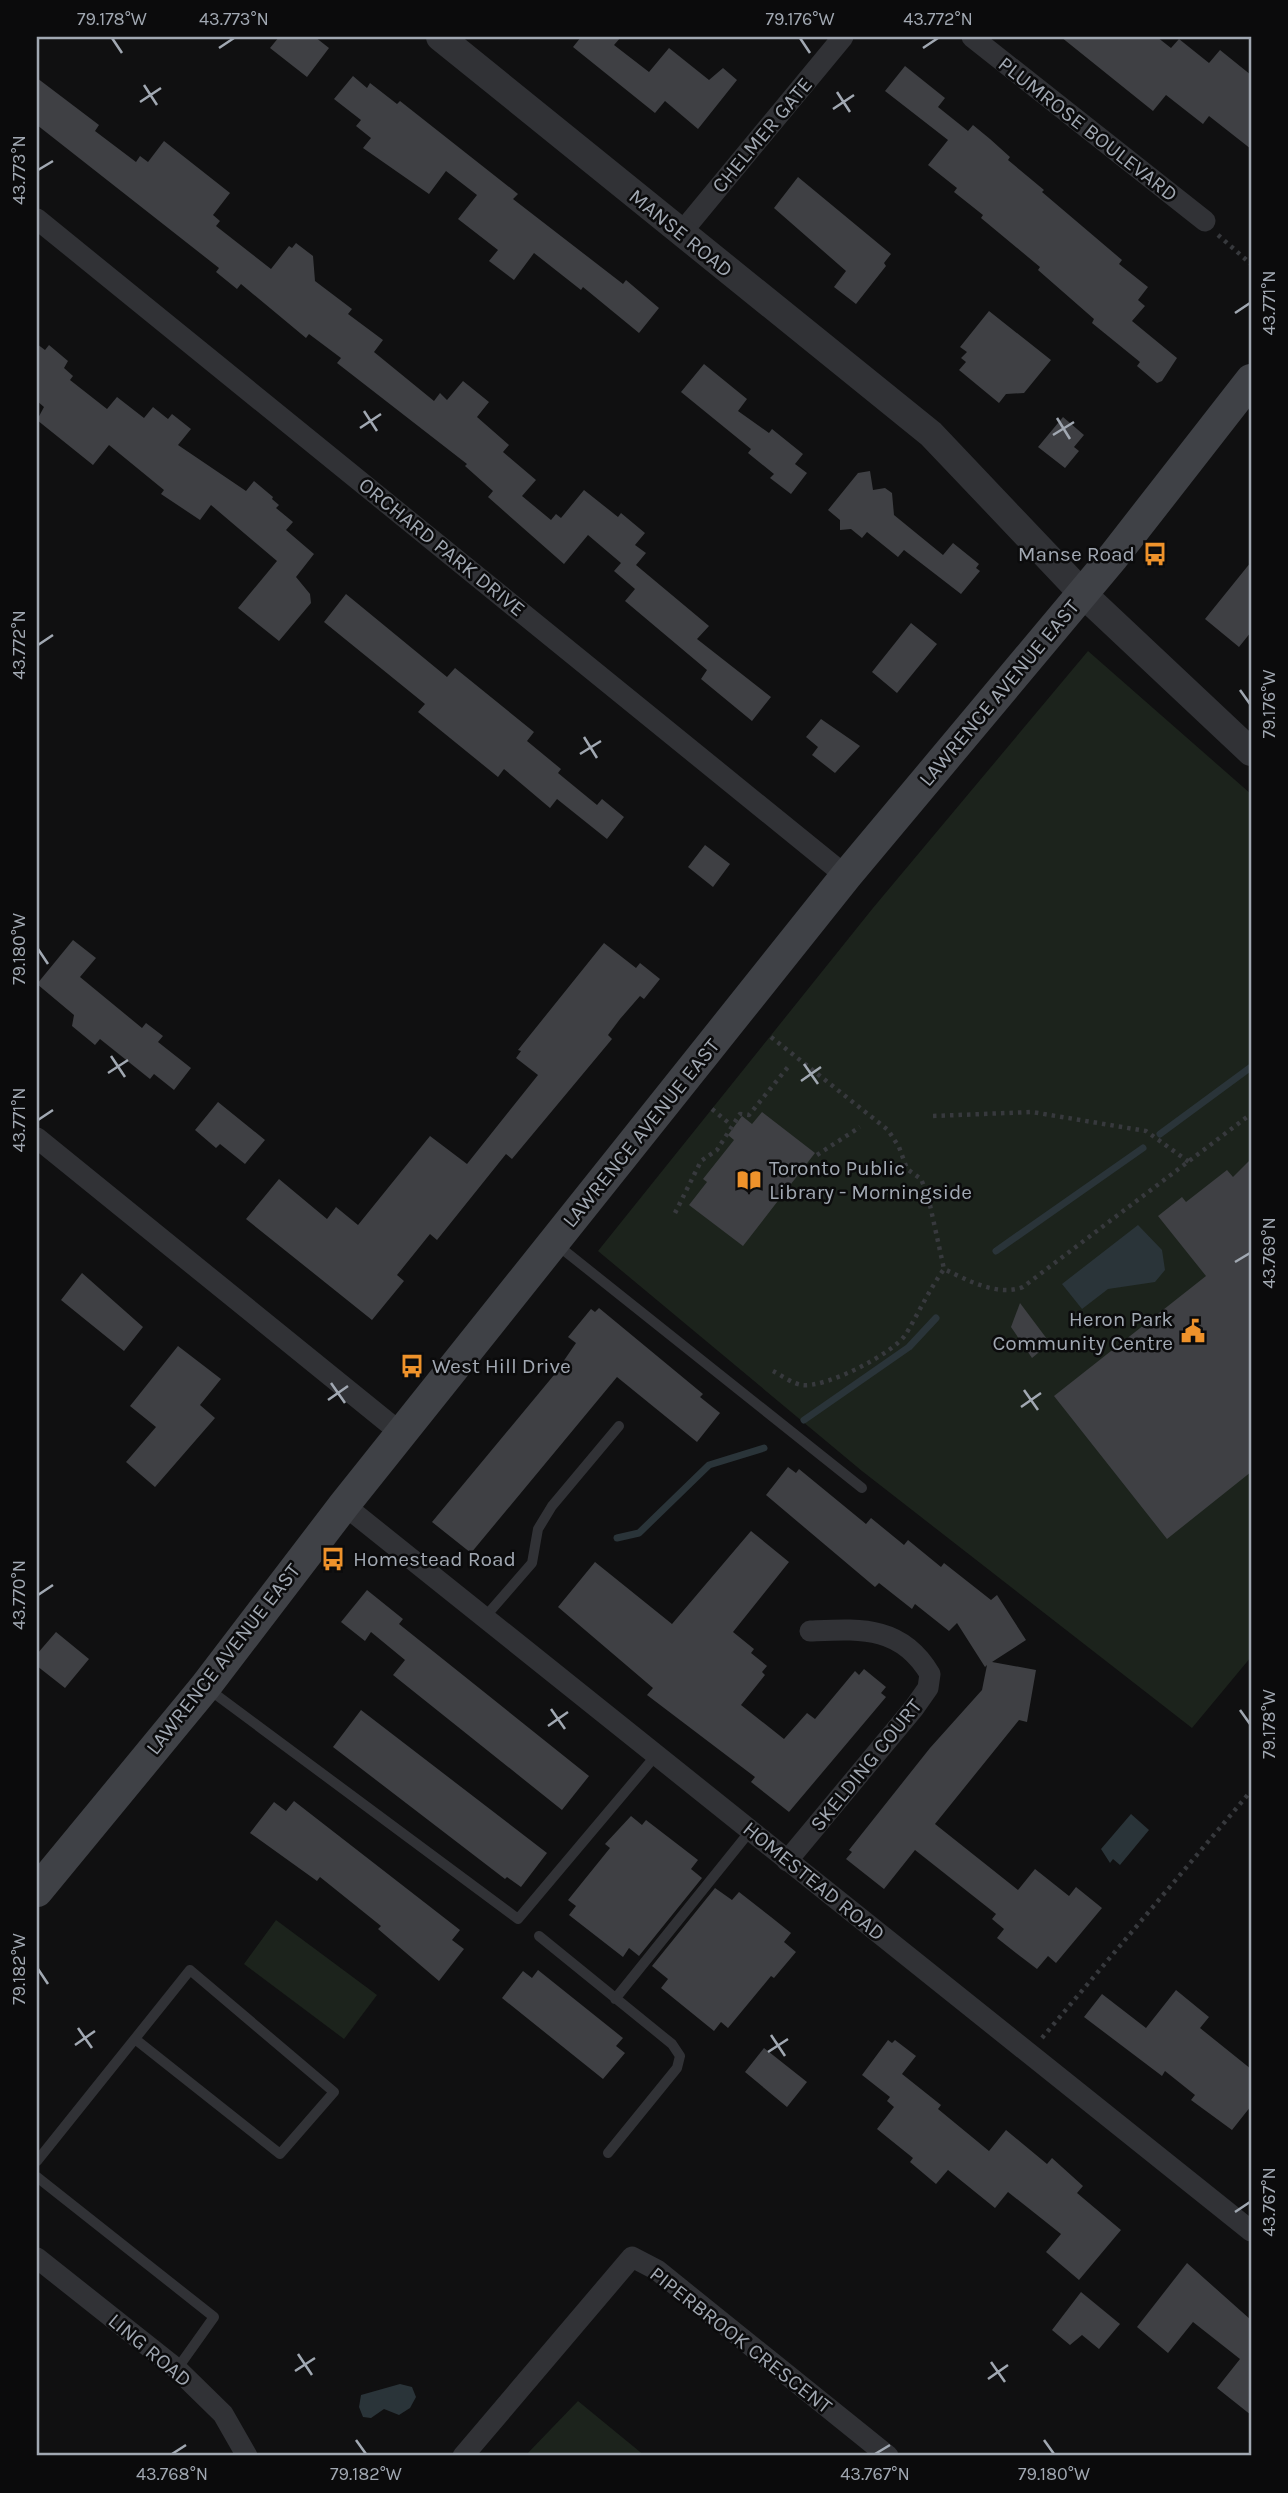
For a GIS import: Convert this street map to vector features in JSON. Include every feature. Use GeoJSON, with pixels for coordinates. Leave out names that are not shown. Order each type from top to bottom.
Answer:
{"type":"FeatureCollection","features":[{"type":"Feature","properties":{"kind":"main road","name":"LAWRENCE AVENUE EAST"},"geometry":{"type":"LineString","coordinates":[[37,1891],[205,1687],[344,1505],[846,876],[1083,594],[1251,380]]}},
{"type":"Feature","properties":{"kind":"street","name":"MANSE ROAD"},"geometry":{"type":"LineString","coordinates":[[440,37],[931,434],[1083,594],[1251,752]]}},
{"type":"Feature","properties":{"kind":"street","name":"CHELMER GATE"},"geometry":{"type":"LineString","coordinates":[[681,233],[843,37]]}},
{"type":"Feature","properties":{"kind":"street","name":"PLUMROSE BOULEVARD"},"geometry":{"type":"LineString","coordinates":[[972,37],[1205,221]]}},
{"type":"Feature","properties":{"kind":"street","name":"ORCHARD PARK DRIVE"},"geometry":{"type":"LineString","coordinates":[[37,219],[846,876]]}},
{"type":"Feature","properties":{"kind":"street"},"geometry":{"type":"LineString","coordinates":[[37,1138],[402,1434]]}},
{"type":"Feature","properties":{"kind":"street","name":"HOMESTEAD ROAD"},"geometry":{"type":"LineString","coordinates":[[344,1505],[1251,2231]]}},
{"type":"Feature","properties":{"kind":"street","name":"SKELDING COURT"},"geometry":{"type":"LineString","coordinates":[[788,1861],[914,1708],[928,1688],[930,1674],[922,1660],[889,1636],[874,1630],[810,1631]]}},
{"type":"Feature","properties":{"kind":"street","name":"PIPERBROOK CRESCENT"},"geometry":{"type":"LineString","coordinates":[[463,2456],[632,2257],[657,2270],[888,2456]]}},
{"type":"Feature","properties":{"kind":"street","name":"LING ROAD"},"geometry":{"type":"LineString","coordinates":[[37,2258],[177,2369],[223,2414],[247,2456]]}},
{"type":"Feature","properties":{"kind":"lane"},"geometry":{"type":"LineString","coordinates":[[553,1242],[862,1488]]}},
{"type":"Feature","properties":{"kind":"lane"},"geometry":{"type":"LineString","coordinates":[[485,1617],[532,1563],[538,1529],[552,1506],[619,1426]]}},
{"type":"Feature","properties":{"kind":"lane"},"geometry":{"type":"LineString","coordinates":[[205,1687],[518,1919],[657,1754]]}},
{"type":"Feature","properties":{"kind":"lane"},"geometry":{"type":"LineString","coordinates":[[615,1999],[751,1830]]}},
{"type":"Feature","properties":{"kind":"lane"},"geometry":{"type":"LineString","coordinates":[[539,1937],[672,2045],[680,2056],[677,2068],[608,2153]]}},
{"type":"Feature","properties":{"kind":"lane"},"geometry":{"type":"LineString","coordinates":[[37,2161],[190,1970],[334,2092],[280,2154],[135,2039]]}},
{"type":"Feature","properties":{"kind":"lane"},"geometry":{"type":"LineString","coordinates":[[37,2176],[214,2317],[177,2369]]}},
{"type":"Feature","properties":{"kind":"path"},"geometry":{"type":"LineString","coordinates":[[1205,221],[1251,264]]}},
{"type":"Feature","properties":{"kind":"path"},"geometry":{"type":"LineString","coordinates":[[771,1037],[888,1130],[899,1147],[907,1169],[921,1180],[928,1196],[944,1269],[924,1298],[904,1336],[857,1369],[827,1381],[801,1385],[772,1371]]}},
{"type":"Feature","properties":{"kind":"path"},"geometry":{"type":"LineString","coordinates":[[675,1213],[683,1201],[690,1178],[701,1161],[717,1150],[731,1124],[740,1114],[749,1115],[788,1067]]}},
{"type":"Feature","properties":{"kind":"path"},"geometry":{"type":"LineString","coordinates":[[712,1109],[731,1124]]}},
{"type":"Feature","properties":{"kind":"path"},"geometry":{"type":"LineString","coordinates":[[933,1116],[1032,1112],[1146,1131],[1189,1161]]}},
{"type":"Feature","properties":{"kind":"path"},"geometry":{"type":"LineString","coordinates":[[944,1269],[975,1283],[1013,1291],[1023,1287],[1251,1114]]}},
{"type":"Feature","properties":{"kind":"path"},"geometry":{"type":"LineString","coordinates":[[817,1155],[860,1127]]}},
{"type":"Feature","properties":{"kind":"path"},"geometry":{"type":"LineString","coordinates":[[1028,2054],[1251,1791]]}},
{"type":"Feature","properties":{"kind":"shaded area"},"geometry":{"type":"Polygon","coordinates":[[[1088,651],[1251,794],[1251,1657],[1192,1728],[862,1471],[598,1251],[873,908],[1088,651]]]}},
{"type":"Feature","properties":{"kind":"shaded area"},"geometry":{"type":"Polygon","coordinates":[[[1138,1225],[1162,1250],[1165,1270],[1155,1282],[1108,1289],[1082,1309],[1062,1284],[1138,1225]]]}},
{"type":"Feature","properties":{"kind":"shaded area"},"geometry":{"type":"Polygon","coordinates":[[[1131,1814],[1149,1830],[1120,1865],[1113,1859],[1110,1863],[1101,1849],[1131,1814]]]}},
{"type":"Feature","properties":{"kind":"shaded area"},"geometry":{"type":"Polygon","coordinates":[[[276,1920],[377,1995],[344,2039],[244,1964],[276,1920]]]}},
{"type":"Feature","properties":{"kind":"shaded area"},"geometry":{"type":"Polygon","coordinates":[[[400,2384],[412,2387],[416,2397],[410,2408],[399,2415],[384,2409],[371,2418],[363,2417],[359,2407],[361,2395],[400,2384]]]}},
{"type":"Feature","properties":{"kind":"shaded area"},"geometry":{"type":"Polygon","coordinates":[[[578,2401],[645,2456],[525,2456],[578,2401]]]}},
{"type":"Feature","properties":{"kind":"building"},"geometry":{"type":"Polygon","coordinates":[[[279,37],[315,37],[329,48],[307,77],[270,48],[279,37]]]}},
{"type":"Feature","properties":{"kind":"building"},"geometry":{"type":"Polygon","coordinates":[[[581,37],[621,37],[614,45],[649,72],[669,48],[709,80],[723,68],[737,80],[698,129],[665,101],[655,113],[573,47],[581,37]]]}},
{"type":"Feature","properties":{"kind":"building"},"geometry":{"type":"Polygon","coordinates":[[[1061,37],[1157,37],[1171,48],[1179,39],[1209,63],[1220,50],[1251,75],[1251,149],[1209,116],[1203,124],[1166,95],[1153,111],[1061,37]]]}},
{"type":"Feature","properties":{"kind":"building"},"geometry":{"type":"Polygon","coordinates":[[[905,66],[945,98],[938,107],[968,131],[973,125],[990,139],[1010,157],[1008,160],[1044,190],[1042,192],[1122,260],[1119,264],[1148,287],[1138,300],[1145,306],[1132,321],[1177,358],[1162,381],[1157,383],[1137,366],[1140,362],[1092,323],[1094,319],[1038,270],[1040,267],[981,218],[983,215],[954,192],[957,188],[928,165],[948,140],[885,91],[905,66]]]}},
{"type":"Feature","properties":{"kind":"building"},"geometry":{"type":"Polygon","coordinates":[[[353,76],[367,88],[370,83],[397,104],[400,101],[518,194],[513,199],[623,284],[626,280],[659,308],[639,333],[583,287],[581,290],[534,253],[514,280],[489,261],[498,250],[458,219],[477,195],[446,171],[429,194],[363,148],[371,138],[356,126],[361,120],[334,99],[353,76]]]}},
{"type":"Feature","properties":{"kind":"building"},"geometry":{"type":"Polygon","coordinates":[[[37,78],[99,125],[95,131],[136,162],[140,156],[148,162],[164,141],[230,193],[213,215],[220,221],[216,226],[271,269],[289,246],[292,248],[296,243],[313,256],[315,281],[352,309],[348,314],[383,340],[374,352],[434,401],[440,393],[447,400],[463,381],[489,402],[477,417],[509,445],[503,452],[536,480],[522,496],[551,520],[556,514],[561,518],[584,490],[618,517],[621,513],[645,533],[635,545],[646,553],[636,565],[709,626],[697,639],[771,697],[752,721],[701,679],[707,670],[625,601],[635,589],[614,571],[621,563],[588,535],[564,564],[488,497],[493,491],[465,466],[467,464],[337,363],[341,358],[309,334],[306,338],[241,284],[237,289],[216,272],[219,268],[37,125],[37,78]]]}},
{"type":"Feature","properties":{"kind":"building"},"geometry":{"type":"Polygon","coordinates":[[[798,177],[891,254],[884,263],[886,266],[856,304],[834,287],[846,271],[774,208],[798,177]]]}},
{"type":"Feature","properties":{"kind":"building"},"geometry":{"type":"Polygon","coordinates":[[[989,311],[1051,360],[1024,393],[1006,394],[999,403],[959,370],[966,362],[961,358],[967,352],[960,347],[989,311]]]}},
{"type":"Feature","properties":{"kind":"building"},"geometry":{"type":"Polygon","coordinates":[[[37,344],[45,350],[49,345],[68,361],[64,368],[73,376],[70,380],[107,409],[117,397],[144,418],[153,407],[168,419],[172,414],[191,429],[178,445],[246,491],[254,481],[273,497],[279,505],[276,508],[293,522],[286,530],[314,554],[296,577],[310,594],[311,603],[279,641],[238,608],[277,561],[211,505],[200,520],[161,494],[164,490],[109,445],[93,465],[37,420],[44,407],[37,401],[37,344]]]}},
{"type":"Feature","properties":{"kind":"building"},"geometry":{"type":"Polygon","coordinates":[[[704,364],[747,399],[738,411],[769,433],[772,429],[803,454],[795,464],[807,473],[791,494],[770,478],[774,474],[748,453],[751,449],[681,392],[704,364]]]}},
{"type":"Feature","properties":{"kind":"building"},"geometry":{"type":"Polygon","coordinates":[[[1063,417],[1084,435],[1074,447],[1079,451],[1065,468],[1038,447],[1063,417]]]}},
{"type":"Feature","properties":{"kind":"building"},"geometry":{"type":"Polygon","coordinates":[[[870,471],[873,490],[885,488],[892,493],[894,515],[943,555],[953,543],[979,564],[976,568],[980,571],[961,594],[904,550],[898,557],[867,532],[862,538],[851,529],[840,530],[840,520],[828,510],[858,473],[870,471]]]}},
{"type":"Feature","properties":{"kind":"building"},"geometry":{"type":"Polygon","coordinates":[[[1251,562],[1251,632],[1239,647],[1205,619],[1251,562]]]}},
{"type":"Feature","properties":{"kind":"building"},"geometry":{"type":"Polygon","coordinates":[[[346,594],[447,677],[455,668],[534,732],[527,741],[561,769],[558,773],[597,805],[602,799],[624,817],[607,839],[557,799],[550,808],[504,769],[498,777],[418,712],[425,704],[324,622],[346,594]]]}},
{"type":"Feature","properties":{"kind":"building"},"geometry":{"type":"Polygon","coordinates":[[[911,623],[937,644],[897,693],[872,672],[911,623]]]}},
{"type":"Feature","properties":{"kind":"building"},"geometry":{"type":"Polygon","coordinates":[[[821,719],[860,746],[835,773],[812,755],[818,747],[806,737],[821,719]]]}},
{"type":"Feature","properties":{"kind":"building"},"geometry":{"type":"Polygon","coordinates":[[[705,845],[730,864],[713,887],[688,867],[705,845]]]}},
{"type":"Feature","properties":{"kind":"building"},"geometry":{"type":"Polygon","coordinates":[[[73,940],[96,958],[80,977],[142,1028],[146,1023],[163,1036],[158,1042],[191,1068],[174,1090],[154,1074],[150,1079],[100,1039],[95,1045],[72,1026],[74,1015],[37,984],[73,940]]]}},
{"type":"Feature","properties":{"kind":"building"},"geometry":{"type":"Polygon","coordinates":[[[604,943],[636,968],[640,963],[660,979],[644,999],[640,996],[620,1019],[608,1035],[612,1039],[512,1159],[506,1154],[437,1240],[430,1234],[397,1275],[404,1281],[372,1320],[246,1219],[279,1179],[327,1219],[336,1207],[358,1225],[430,1136],[467,1164],[538,1075],[516,1058],[521,1051],[518,1050],[604,943]]]}},
{"type":"Feature","properties":{"kind":"building"},"geometry":{"type":"Polygon","coordinates":[[[218,1102],[265,1140],[245,1164],[220,1144],[216,1148],[195,1130],[218,1102]]]}},
{"type":"Feature","properties":{"kind":"building","name":"Toronto Public Library - Morningside"},"geometry":{"type":"Polygon","coordinates":[[[762,1112],[815,1153],[743,1246],[689,1205],[707,1182],[703,1179],[734,1140],[728,1135],[742,1116],[752,1124],[762,1112]]]}},
{"type":"Feature","properties":{"kind":"building","name":"Heron Park Community Centre"},"geometry":{"type":"Polygon","coordinates":[[[1251,1159],[1251,1472],[1167,1539],[1054,1396],[1206,1276],[1158,1216],[1182,1197],[1186,1202],[1227,1170],[1233,1177],[1251,1159]]]}},
{"type":"Feature","properties":{"kind":"building"},"geometry":{"type":"Polygon","coordinates":[[[82,1273],[143,1327],[124,1351],[61,1300],[82,1273]]]}},
{"type":"Feature","properties":{"kind":"building"},"geometry":{"type":"Polygon","coordinates":[[[1020,1303],[1050,1343],[1032,1358],[1011,1327],[1020,1303]]]}},
{"type":"Feature","properties":{"kind":"building"},"geometry":{"type":"Polygon","coordinates":[[[599,1308],[703,1394],[700,1397],[720,1413],[697,1442],[617,1377],[471,1553],[432,1522],[554,1375],[576,1343],[568,1337],[591,1309],[595,1312],[599,1308]]]}},
{"type":"Feature","properties":{"kind":"building"},"geometry":{"type":"Polygon","coordinates":[[[178,1346],[221,1379],[200,1405],[215,1418],[155,1487],[126,1462],[156,1427],[130,1406],[178,1346]]]}},
{"type":"Feature","properties":{"kind":"building"},"geometry":{"type":"Polygon","coordinates":[[[788,1467],[796,1473],[799,1469],[866,1524],[871,1518],[904,1545],[908,1540],[941,1567],[944,1563],[991,1600],[997,1595],[1026,1640],[992,1662],[1036,1670],[1027,1722],[1019,1720],[935,1824],[1018,1890],[1035,1869],[1069,1896],[1076,1887],[1102,1908],[1056,1963],[1048,1956],[1037,1969],[997,1938],[1004,1929],[992,1919],[996,1914],[915,1850],[884,1889],[846,1859],[852,1852],[849,1850],[930,1748],[982,1690],[987,1665],[985,1667],[957,1623],[949,1631],[915,1604],[912,1609],[879,1583],[875,1587],[766,1495],[788,1467]]]}},
{"type":"Feature","properties":{"kind":"building"},"geometry":{"type":"Polygon","coordinates":[[[751,1531],[789,1562],[733,1632],[754,1649],[751,1653],[767,1666],[762,1672],[765,1675],[741,1705],[784,1739],[807,1713],[815,1719],[855,1671],[859,1675],[864,1669],[886,1687],[881,1693],[886,1697],[789,1812],[751,1782],[755,1777],[647,1695],[653,1688],[558,1607],[595,1562],[672,1624],[751,1531]]]}},
{"type":"Feature","properties":{"kind":"building"},"geometry":{"type":"Polygon","coordinates":[[[367,1590],[403,1619],[399,1624],[589,1776],[562,1810],[393,1675],[405,1660],[371,1632],[365,1641],[341,1622],[367,1590]]]}},
{"type":"Feature","properties":{"kind":"building"},"geometry":{"type":"Polygon","coordinates":[[[56,1632],[89,1659],[65,1688],[37,1666],[37,1654],[56,1632]]]}},
{"type":"Feature","properties":{"kind":"building"},"geometry":{"type":"Polygon","coordinates":[[[361,1710],[547,1853],[521,1887],[507,1877],[505,1879],[333,1747],[361,1710]]]}},
{"type":"Feature","properties":{"kind":"building"},"geometry":{"type":"Polygon","coordinates":[[[294,1801],[460,1930],[452,1940],[464,1949],[439,1981],[378,1929],[381,1926],[320,1877],[317,1881],[250,1833],[274,1802],[286,1811],[294,1801]]]}},
{"type":"Feature","properties":{"kind":"building"},"geometry":{"type":"Polygon","coordinates":[[[631,1816],[642,1825],[646,1820],[698,1860],[691,1869],[702,1878],[639,1956],[629,1948],[623,1957],[569,1915],[576,1906],[568,1900],[610,1848],[605,1844],[631,1816]]]}},
{"type":"Feature","properties":{"kind":"building"},"geometry":{"type":"Polygon","coordinates":[[[715,1888],[732,1900],[739,1892],[771,1917],[791,1933],[784,1942],[796,1952],[774,1978],[771,1976],[728,2028],[721,2022],[714,2031],[661,1988],[668,1979],[652,1966],[715,1888]]]}},
{"type":"Feature","properties":{"kind":"building"},"geometry":{"type":"Polygon","coordinates":[[[538,1970],[623,2038],[616,2046],[625,2053],[603,2079],[502,1998],[523,1971],[532,1978],[538,1970]]]}},
{"type":"Feature","properties":{"kind":"building"},"geometry":{"type":"Polygon","coordinates":[[[1176,1990],[1209,2017],[1200,2028],[1251,2069],[1251,2106],[1232,2130],[1191,2100],[1195,2095],[1165,2071],[1162,2076],[1084,2017],[1102,1994],[1146,2028],[1176,1990]]]}},
{"type":"Feature","properties":{"kind":"building"},"geometry":{"type":"Polygon","coordinates":[[[888,2040],[892,2043],[895,2040],[916,2056],[902,2074],[941,2105],[938,2109],[989,2151],[1006,2130],[1047,2164],[1052,2158],[1083,2186],[1077,2193],[1121,2230],[1079,2280],[1046,2252],[1061,2234],[1008,2192],[995,2208],[948,2170],[936,2184],[910,2162],[913,2158],[877,2129],[894,2107],[887,2101],[890,2097],[862,2075],[888,2040]]]}},
{"type":"Feature","properties":{"kind":"building"},"geometry":{"type":"Polygon","coordinates":[[[764,2048],[807,2082],[787,2107],[745,2072],[764,2048]]]}},
{"type":"Feature","properties":{"kind":"building"},"geometry":{"type":"Polygon","coordinates":[[[1187,2263],[1251,2320],[1251,2415],[1217,2388],[1240,2359],[1193,2322],[1168,2353],[1137,2327],[1187,2263]]]}},
{"type":"Feature","properties":{"kind":"building"},"geometry":{"type":"Polygon","coordinates":[[[1081,2292],[1120,2324],[1099,2349],[1082,2335],[1070,2345],[1052,2330],[1081,2292]]]}},
{"type":"Feature","properties":{"kind":"waterway"},"geometry":{"type":"LineString","coordinates":[[1160,1134],[1251,1067]]}},
{"type":"Feature","properties":{"kind":"waterway"},"geometry":{"type":"LineString","coordinates":[[996,1251],[1143,1148]]}},
{"type":"Feature","properties":{"kind":"waterway"},"geometry":{"type":"LineString","coordinates":[[804,1420],[909,1347],[936,1318]]}},
{"type":"Feature","properties":{"kind":"waterway"},"geometry":{"type":"LineString","coordinates":[[617,1538],[639,1533],[709,1465],[764,1448]]}},
{"type":"Feature","properties":{"kind":"place","name":"Manse Road"},"geometry":{"type":"Point","coordinates":[1155,554]}},
{"type":"Feature","properties":{"kind":"place","name":"Toronto Public Library - Morningside"},"geometry":{"type":"Point","coordinates":[749,1180]}},
{"type":"Feature","properties":{"kind":"place","name":"Heron Park Community Centre"},"geometry":{"type":"Point","coordinates":[1193,1331]}},
{"type":"Feature","properties":{"kind":"place","name":"West Hill Drive"},"geometry":{"type":"Point","coordinates":[412,1366]}},
{"type":"Feature","properties":{"kind":"place","name":"Homestead Road"},"geometry":{"type":"Point","coordinates":[333,1559]}}]}
